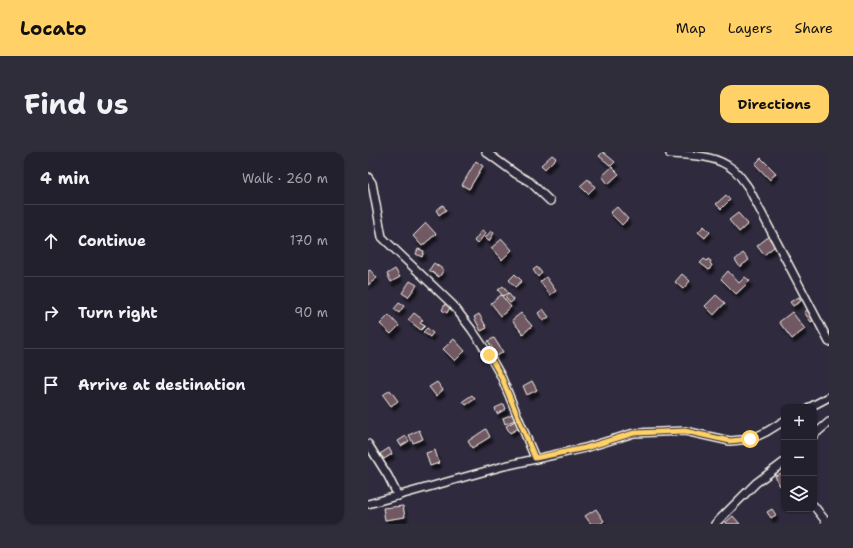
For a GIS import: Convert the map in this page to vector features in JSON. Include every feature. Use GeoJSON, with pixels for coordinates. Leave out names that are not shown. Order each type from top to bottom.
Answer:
{"type":"FeatureCollection","features":[{"type":"Feature","properties":{"kind":"street"},"geometry":{"type":"LineString","coordinates":[[486,152],[516,174],[530,182],[550,201]]}},
{"type":"Feature","properties":{"kind":"street"},"geometry":{"type":"LineString","coordinates":[[672,152],[670,154],[697,155],[711,158],[725,164]]}},
{"type":"Feature","properties":{"kind":"street"},"geometry":{"type":"LineString","coordinates":[[710,152],[735,171],[748,187],[829,342]]}},
{"type":"Feature","properties":{"kind":"street"},"geometry":{"type":"LineString","coordinates":[[368,177],[372,184],[382,236],[453,305],[472,330],[501,376],[535,458]]}},
{"type":"Feature","properties":{"kind":"street"},"geometry":{"type":"LineString","coordinates":[[816,404],[829,397]]}},
{"type":"Feature","properties":{"kind":"street"},"geometry":{"type":"LineString","coordinates":[[817,432],[829,422]]}},
{"type":"Feature","properties":{"kind":"street"},"geometry":{"type":"LineString","coordinates":[[368,504],[535,458],[585,448],[634,433],[685,431],[730,441],[750,439],[781,423]]}},
{"type":"Feature","properties":{"kind":"street"},"geometry":{"type":"LineString","coordinates":[[368,444],[388,476],[398,496]]}},
{"type":"Feature","properties":{"kind":"street"},"geometry":{"type":"LineString","coordinates":[[715,524],[756,482],[781,466]]}},
{"type":"Feature","properties":{"kind":"street"},"geometry":{"type":"LineString","coordinates":[[817,510],[828,524]]}},
{"type":"Feature","properties":{"kind":"building"},"geometry":{"type":"Polygon","coordinates":[[[603,152],[615,162],[611,166],[599,156],[603,152]]]}},
{"type":"Feature","properties":{"kind":"building"},"geometry":{"type":"Polygon","coordinates":[[[552,155],[556,158],[545,169],[541,165],[552,155]]]}},
{"type":"Feature","properties":{"kind":"building"},"geometry":{"type":"Polygon","coordinates":[[[761,158],[776,173],[770,180],[755,164],[761,158]]]}},
{"type":"Feature","properties":{"kind":"building"},"geometry":{"type":"Polygon","coordinates":[[[476,161],[483,166],[469,189],[462,185],[476,161]]]}},
{"type":"Feature","properties":{"kind":"building"},"geometry":{"type":"Polygon","coordinates":[[[612,167],[619,174],[608,184],[602,176],[612,167]]]}},
{"type":"Feature","properties":{"kind":"building"},"geometry":{"type":"Polygon","coordinates":[[[588,179],[595,187],[588,194],[580,186],[588,179]]]}},
{"type":"Feature","properties":{"kind":"building"},"geometry":{"type":"Polygon","coordinates":[[[726,195],[730,200],[721,209],[716,204],[726,195]]]}},
{"type":"Feature","properties":{"kind":"building"},"geometry":{"type":"Polygon","coordinates":[[[443,205],[446,210],[439,215],[436,210],[443,205]]]}},
{"type":"Feature","properties":{"kind":"building"},"geometry":{"type":"Polygon","coordinates":[[[617,207],[628,219],[622,225],[610,213],[617,207]]]}},
{"type":"Feature","properties":{"kind":"building"},"geometry":{"type":"Polygon","coordinates":[[[738,213],[748,224],[739,232],[729,220],[738,213]]]}},
{"type":"Feature","properties":{"kind":"building"},"geometry":{"type":"Polygon","coordinates":[[[426,223],[436,234],[422,246],[413,236],[426,223]]]}},
{"type":"Feature","properties":{"kind":"building"},"geometry":{"type":"Polygon","coordinates":[[[704,226],[710,232],[705,238],[698,232],[704,226]]]}},
{"type":"Feature","properties":{"kind":"building"},"geometry":{"type":"Polygon","coordinates":[[[482,230],[486,233],[477,244],[474,241],[482,230]]]}},
{"type":"Feature","properties":{"kind":"building"},"geometry":{"type":"Polygon","coordinates":[[[491,231],[494,233],[489,241],[485,238],[491,231]]]}},
{"type":"Feature","properties":{"kind":"building"},"geometry":{"type":"Polygon","coordinates":[[[768,237],[775,246],[764,255],[757,246],[768,237]]]}},
{"type":"Feature","properties":{"kind":"building"},"geometry":{"type":"Polygon","coordinates":[[[502,239],[512,250],[502,260],[491,248],[502,239]]]}},
{"type":"Feature","properties":{"kind":"building"},"geometry":{"type":"Polygon","coordinates":[[[418,249],[424,251],[422,257],[416,254],[418,249]]]}},
{"type":"Feature","properties":{"kind":"building"},"geometry":{"type":"Polygon","coordinates":[[[743,253],[749,260],[740,267],[735,260],[743,253]]]}},
{"type":"Feature","properties":{"kind":"building"},"geometry":{"type":"Polygon","coordinates":[[[704,259],[711,261],[710,263],[712,265],[709,270],[700,263],[704,259]]]}},
{"type":"Feature","properties":{"kind":"building"},"geometry":{"type":"Polygon","coordinates":[[[434,263],[444,270],[439,277],[429,270],[434,263]]]}},
{"type":"Feature","properties":{"kind":"building"},"geometry":{"type":"Polygon","coordinates":[[[537,267],[542,273],[538,277],[533,270],[537,267]]]}},
{"type":"Feature","properties":{"kind":"building"},"geometry":{"type":"Polygon","coordinates":[[[395,269],[400,277],[391,282],[387,274],[395,269]]]}},
{"type":"Feature","properties":{"kind":"building"},"geometry":{"type":"Polygon","coordinates":[[[370,270],[377,278],[368,285],[368,271],[370,270]]]}},
{"type":"Feature","properties":{"kind":"building"},"geometry":{"type":"Polygon","coordinates":[[[728,271],[739,283],[745,277],[750,281],[736,294],[721,279],[728,271]]]}},
{"type":"Feature","properties":{"kind":"building"},"geometry":{"type":"Polygon","coordinates":[[[515,274],[522,281],[515,287],[509,280],[515,274]]]}},
{"type":"Feature","properties":{"kind":"building"},"geometry":{"type":"Polygon","coordinates":[[[682,274],[690,281],[683,289],[675,282],[682,274]]]}},
{"type":"Feature","properties":{"kind":"building"},"geometry":{"type":"Polygon","coordinates":[[[546,277],[556,291],[550,295],[540,282],[546,277]]]}},
{"type":"Feature","properties":{"kind":"building"},"geometry":{"type":"Polygon","coordinates":[[[410,281],[417,285],[408,297],[402,293],[410,281]]]}},
{"type":"Feature","properties":{"kind":"building"},"geometry":{"type":"Polygon","coordinates":[[[503,286],[508,293],[503,296],[498,290],[503,286]]]}},
{"type":"Feature","properties":{"kind":"building"},"geometry":{"type":"Polygon","coordinates":[[[509,294],[514,300],[510,303],[505,297],[509,294]]]}},
{"type":"Feature","properties":{"kind":"building"},"geometry":{"type":"Polygon","coordinates":[[[501,295],[511,307],[501,316],[491,303],[501,295]]]}},
{"type":"Feature","properties":{"kind":"building"},"geometry":{"type":"Polygon","coordinates":[[[716,295],[725,303],[714,315],[705,306],[716,295]]]}},
{"type":"Feature","properties":{"kind":"building"},"geometry":{"type":"Polygon","coordinates":[[[799,297],[801,301],[793,306],[790,302],[799,297]]]}},
{"type":"Feature","properties":{"kind":"building"},"geometry":{"type":"Polygon","coordinates":[[[399,303],[404,306],[399,313],[394,309],[399,303]]]}},
{"type":"Feature","properties":{"kind":"building"},"geometry":{"type":"Polygon","coordinates":[[[445,304],[450,307],[447,313],[442,310],[445,304]]]}},
{"type":"Feature","properties":{"kind":"building"},"geometry":{"type":"Polygon","coordinates":[[[543,309],[549,317],[543,321],[538,313],[543,309]]]}},
{"type":"Feature","properties":{"kind":"building"},"geometry":{"type":"Polygon","coordinates":[[[810,309],[817,319],[811,322],[804,312],[810,309]]]}},
{"type":"Feature","properties":{"kind":"building"},"geometry":{"type":"Polygon","coordinates":[[[792,312],[805,329],[792,339],[779,322],[792,312]]]}},
{"type":"Feature","properties":{"kind":"building"},"geometry":{"type":"Polygon","coordinates":[[[414,313],[423,320],[420,323],[425,326],[421,330],[408,320],[414,313]]]}},
{"type":"Feature","properties":{"kind":"building"},"geometry":{"type":"Polygon","coordinates":[[[521,313],[532,326],[523,334],[512,320],[521,313]]]}},
{"type":"Feature","properties":{"kind":"building"},"geometry":{"type":"Polygon","coordinates":[[[479,314],[487,328],[481,331],[474,317],[479,314]]]}},
{"type":"Feature","properties":{"kind":"building"},"geometry":{"type":"Polygon","coordinates":[[[389,315],[399,326],[391,334],[380,324],[389,315]]]}},
{"type":"Feature","properties":{"kind":"building"},"geometry":{"type":"Polygon","coordinates":[[[427,328],[433,333],[430,337],[423,332],[427,328]]]}},
{"type":"Feature","properties":{"kind":"building"},"geometry":{"type":"Polygon","coordinates":[[[494,338],[503,352],[497,356],[488,341],[494,338]]]}},
{"type":"Feature","properties":{"kind":"building"},"geometry":{"type":"Polygon","coordinates":[[[454,339],[465,351],[455,361],[443,349],[454,339]]]}},
{"type":"Feature","properties":{"kind":"building"},"geometry":{"type":"Polygon","coordinates":[[[532,381],[537,390],[527,395],[523,386],[532,381]]]}},
{"type":"Feature","properties":{"kind":"building"},"geometry":{"type":"Polygon","coordinates":[[[437,382],[443,390],[436,396],[429,387],[437,382]]]}},
{"type":"Feature","properties":{"kind":"building"},"geometry":{"type":"Polygon","coordinates":[[[390,390],[398,401],[391,406],[383,395],[390,390]]]}},
{"type":"Feature","properties":{"kind":"building"},"geometry":{"type":"Polygon","coordinates":[[[472,395],[475,399],[466,405],[463,401],[472,395]]]}},
{"type":"Feature","properties":{"kind":"building"},"geometry":{"type":"Polygon","coordinates":[[[504,404],[506,409],[497,414],[495,408],[504,404]]]}},
{"type":"Feature","properties":{"kind":"building"},"geometry":{"type":"Polygon","coordinates":[[[515,413],[517,419],[505,424],[503,418],[515,413]]]}},
{"type":"Feature","properties":{"kind":"building"},"geometry":{"type":"Polygon","coordinates":[[[517,420],[521,427],[510,433],[506,426],[517,420]]]}},
{"type":"Feature","properties":{"kind":"building"},"geometry":{"type":"Polygon","coordinates":[[[486,429],[490,437],[472,448],[468,441],[486,429]]]}},
{"type":"Feature","properties":{"kind":"building"},"geometry":{"type":"Polygon","coordinates":[[[419,430],[423,439],[413,443],[409,435],[419,430]]]}},
{"type":"Feature","properties":{"kind":"building"},"geometry":{"type":"Polygon","coordinates":[[[406,436],[409,441],[401,446],[398,441],[406,436]]]}},
{"type":"Feature","properties":{"kind":"building"},"geometry":{"type":"Polygon","coordinates":[[[389,448],[392,454],[384,459],[380,454],[389,448]]]}},
{"type":"Feature","properties":{"kind":"building"},"geometry":{"type":"Polygon","coordinates":[[[435,450],[439,463],[430,466],[426,453],[435,450]]]}},
{"type":"Feature","properties":{"kind":"building"},"geometry":{"type":"Polygon","coordinates":[[[781,473],[781,486],[780,486],[775,476],[781,473]]]}},
{"type":"Feature","properties":{"kind":"building"},"geometry":{"type":"Polygon","coordinates":[[[403,506],[405,517],[385,520],[383,508],[403,506]]]}},
{"type":"Feature","properties":{"kind":"building"},"geometry":{"type":"Polygon","coordinates":[[[596,509],[604,521],[600,524],[591,524],[585,516],[596,509]]]}},
{"type":"Feature","properties":{"kind":"building"},"geometry":{"type":"Polygon","coordinates":[[[772,509],[776,515],[771,518],[767,512],[772,509]]]}},
{"type":"Feature","properties":{"kind":"building"},"geometry":{"type":"Polygon","coordinates":[[[733,516],[740,524],[727,524],[726,522],[733,516]]]}},
{"type":"Feature","properties":{"kind":"route"},"geometry":{"type":"LineString","coordinates":[[489,355],[501,376],[535,458],[585,448],[634,433],[685,431],[706,437],[730,441],[750,439]]}}]}
